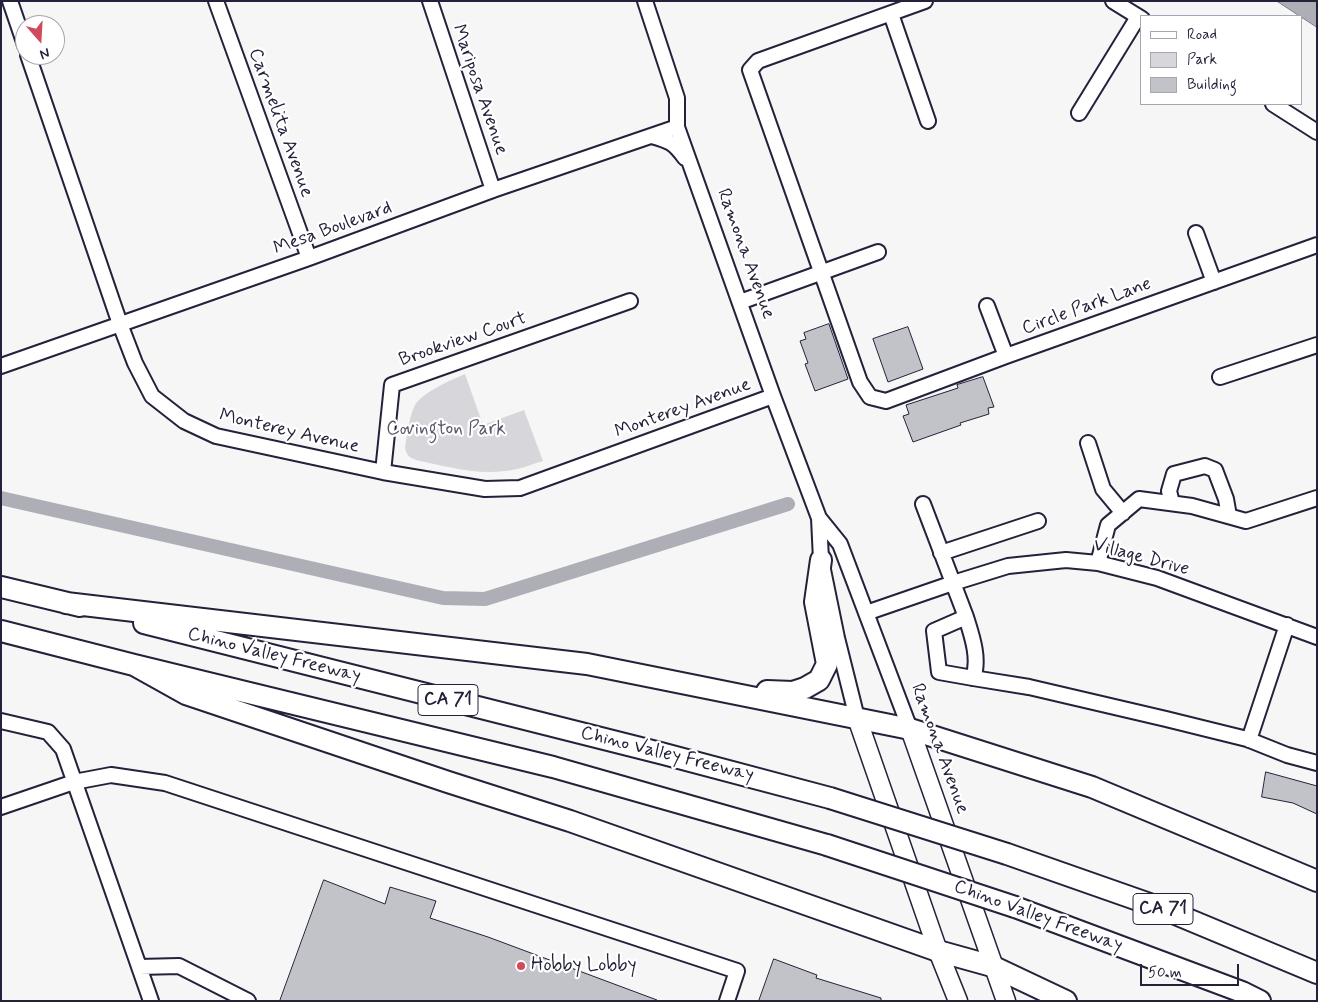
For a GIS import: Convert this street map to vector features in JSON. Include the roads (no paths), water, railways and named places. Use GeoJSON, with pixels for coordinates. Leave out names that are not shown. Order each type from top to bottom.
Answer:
{"type":"FeatureCollection","features":[{"type":"Feature","properties":{"kind":"highway"},"geometry":{"type":"LineString","coordinates":[[708,688],[793,692],[820,680],[827,664],[815,602],[821,560]]}},
{"type":"Feature","properties":{"kind":"highway","name":"Chino Valley Freeway"},"geometry":{"type":"LineString","coordinates":[[1,587],[830,798],[1006,854],[1161,908],[1317,973]]}},
{"type":"Feature","properties":{"kind":"highway"},"geometry":{"type":"LineString","coordinates":[[66,603],[587,664],[910,729],[1092,787],[1317,880]]}},
{"type":"Feature","properties":{"kind":"highway","name":"Chino Valley Freeway"},"geometry":{"type":"LineString","coordinates":[[1,631],[553,767],[827,845],[1014,907],[1233,989],[1260,1001]]}},
{"type":"Feature","properties":{"kind":"highway"},"geometry":{"type":"LineString","coordinates":[[134,665],[186,694],[570,821],[938,951],[992,966],[1066,1001]]}},
{"type":"Feature","properties":{"kind":"main road","name":"Ramona Avenue"},"geometry":{"type":"LineString","coordinates":[[857,718],[938,951],[958,1001]]}},
{"type":"Feature","properties":{"kind":"main road","name":"Ramona Avenue"},"geometry":{"type":"LineString","coordinates":[[910,729],[992,966],[1006,1001]]}},
{"type":"Feature","properties":{"kind":"street"},"geometry":{"type":"LineString","coordinates":[[10,1],[15,16]]}},
{"type":"Feature","properties":{"kind":"street","name":"Carmelita Avenue"},"geometry":{"type":"LineString","coordinates":[[216,1],[309,258]]}},
{"type":"Feature","properties":{"kind":"street","name":"Mariposa Avenue"},"geometry":{"type":"LineString","coordinates":[[430,1],[493,190]]}},
{"type":"Feature","properties":{"kind":"street","name":"Ramona Avenue"},"geometry":{"type":"LineString","coordinates":[[644,1],[677,98],[677,127],[773,396],[819,518],[821,560],[837,638],[857,718]]}},
{"type":"Feature","properties":{"kind":"street"},"geometry":{"type":"LineString","coordinates":[[821,272],[750,70],[758,60],[925,1]]}},
{"type":"Feature","properties":{"kind":"street"},"geometry":{"type":"LineString","coordinates":[[1079,113],[1140,18],[1113,1]]}},
{"type":"Feature","properties":{"kind":"street"},"geometry":{"type":"LineString","coordinates":[[891,14],[928,121]]}},
{"type":"Feature","properties":{"kind":"street","name":"Monterey Avenue"},"geometry":{"type":"LineString","coordinates":[[31,65],[135,363],[152,396],[184,421],[216,436],[383,472],[485,489],[520,488],[773,396]]}},
{"type":"Feature","properties":{"kind":"street"},"geometry":{"type":"LineString","coordinates":[[1275,105],[1317,132]]}},
{"type":"Feature","properties":{"kind":"street","name":"Mesa Boulevard"},"geometry":{"type":"LineString","coordinates":[[1,366],[309,258],[493,190],[677,127]]}},
{"type":"Feature","properties":{"kind":"street"},"geometry":{"type":"LineString","coordinates":[[652,136],[669,141],[678,148],[694,174]]}},
{"type":"Feature","properties":{"kind":"street"},"geometry":{"type":"LineString","coordinates":[[1196,233],[1214,282]]}},
{"type":"Feature","properties":{"kind":"street","name":"Circle Park Lane"},"geometry":{"type":"LineString","coordinates":[[821,272],[860,382],[870,397],[886,401],[1317,245]]}},
{"type":"Feature","properties":{"kind":"street"},"geometry":{"type":"LineString","coordinates":[[740,302],[878,252]]}},
{"type":"Feature","properties":{"kind":"street","name":"Brookview Court"},"geometry":{"type":"LineString","coordinates":[[383,472],[392,385],[630,301]]}},
{"type":"Feature","properties":{"kind":"street"},"geometry":{"type":"LineString","coordinates":[[987,306],[1006,356]]}},
{"type":"Feature","properties":{"kind":"street"},"geometry":{"type":"LineString","coordinates":[[1220,377],[1317,345]]}},
{"type":"Feature","properties":{"kind":"street"},"geometry":{"type":"LineString","coordinates":[[1088,443],[1103,489],[1123,513]]}},
{"type":"Feature","properties":{"kind":"street"},"geometry":{"type":"LineString","coordinates":[[1172,503],[1169,491],[1174,474],[1205,466],[1215,470],[1226,499],[1229,516]]}},
{"type":"Feature","properties":{"kind":"street"},"geometry":{"type":"LineString","coordinates":[[1098,563],[1108,525],[1139,499],[1192,506],[1246,521],[1317,498]]}},
{"type":"Feature","properties":{"kind":"street"},"geometry":{"type":"LineString","coordinates":[[923,504],[972,634],[976,669],[973,678]]}},
{"type":"Feature","properties":{"kind":"street","name":"Ramona Avenue"},"geometry":{"type":"LineString","coordinates":[[819,518],[840,544],[910,729]]}},
{"type":"Feature","properties":{"kind":"street"},"geometry":{"type":"LineString","coordinates":[[941,553],[1038,520]]}},
{"type":"Feature","properties":{"kind":"street","name":"Village Drive"},"geometry":{"type":"LineString","coordinates":[[866,612],[1008,566],[1066,560],[1098,563],[1157,578],[1317,636]]}},
{"type":"Feature","properties":{"kind":"street"},"geometry":{"type":"LineString","coordinates":[[966,617],[934,630],[939,672],[1029,687],[1249,740],[1287,755],[1317,763]]}},
{"type":"Feature","properties":{"kind":"street"},"geometry":{"type":"LineString","coordinates":[[1249,740],[1287,625]]}},
{"type":"Feature","properties":{"kind":"street"},"geometry":{"type":"LineString","coordinates":[[1,721],[48,732],[62,749],[151,1001]]}},
{"type":"Feature","properties":{"kind":"street"},"geometry":{"type":"LineString","coordinates":[[1,807],[74,782],[111,774],[165,783],[737,971],[727,1001]]}},
{"type":"Feature","properties":{"kind":"street"},"geometry":{"type":"LineString","coordinates":[[139,967],[178,966],[248,1001]]}},
{"type":"Feature","properties":{"kind":"waterway"},"geometry":{"type":"LineString","coordinates":[[1,498],[443,598],[485,599],[788,504]]}},
{"type":"Feature","properties":{"kind":"place","name":"Hobby Lobby"},"geometry":{"type":"Point","coordinates":[521,966]}},
{"type":"Feature","properties":{"kind":"park label","name":"Covington Park"},"geometry":{"type":"Point","coordinates":[446,430]}}]}
